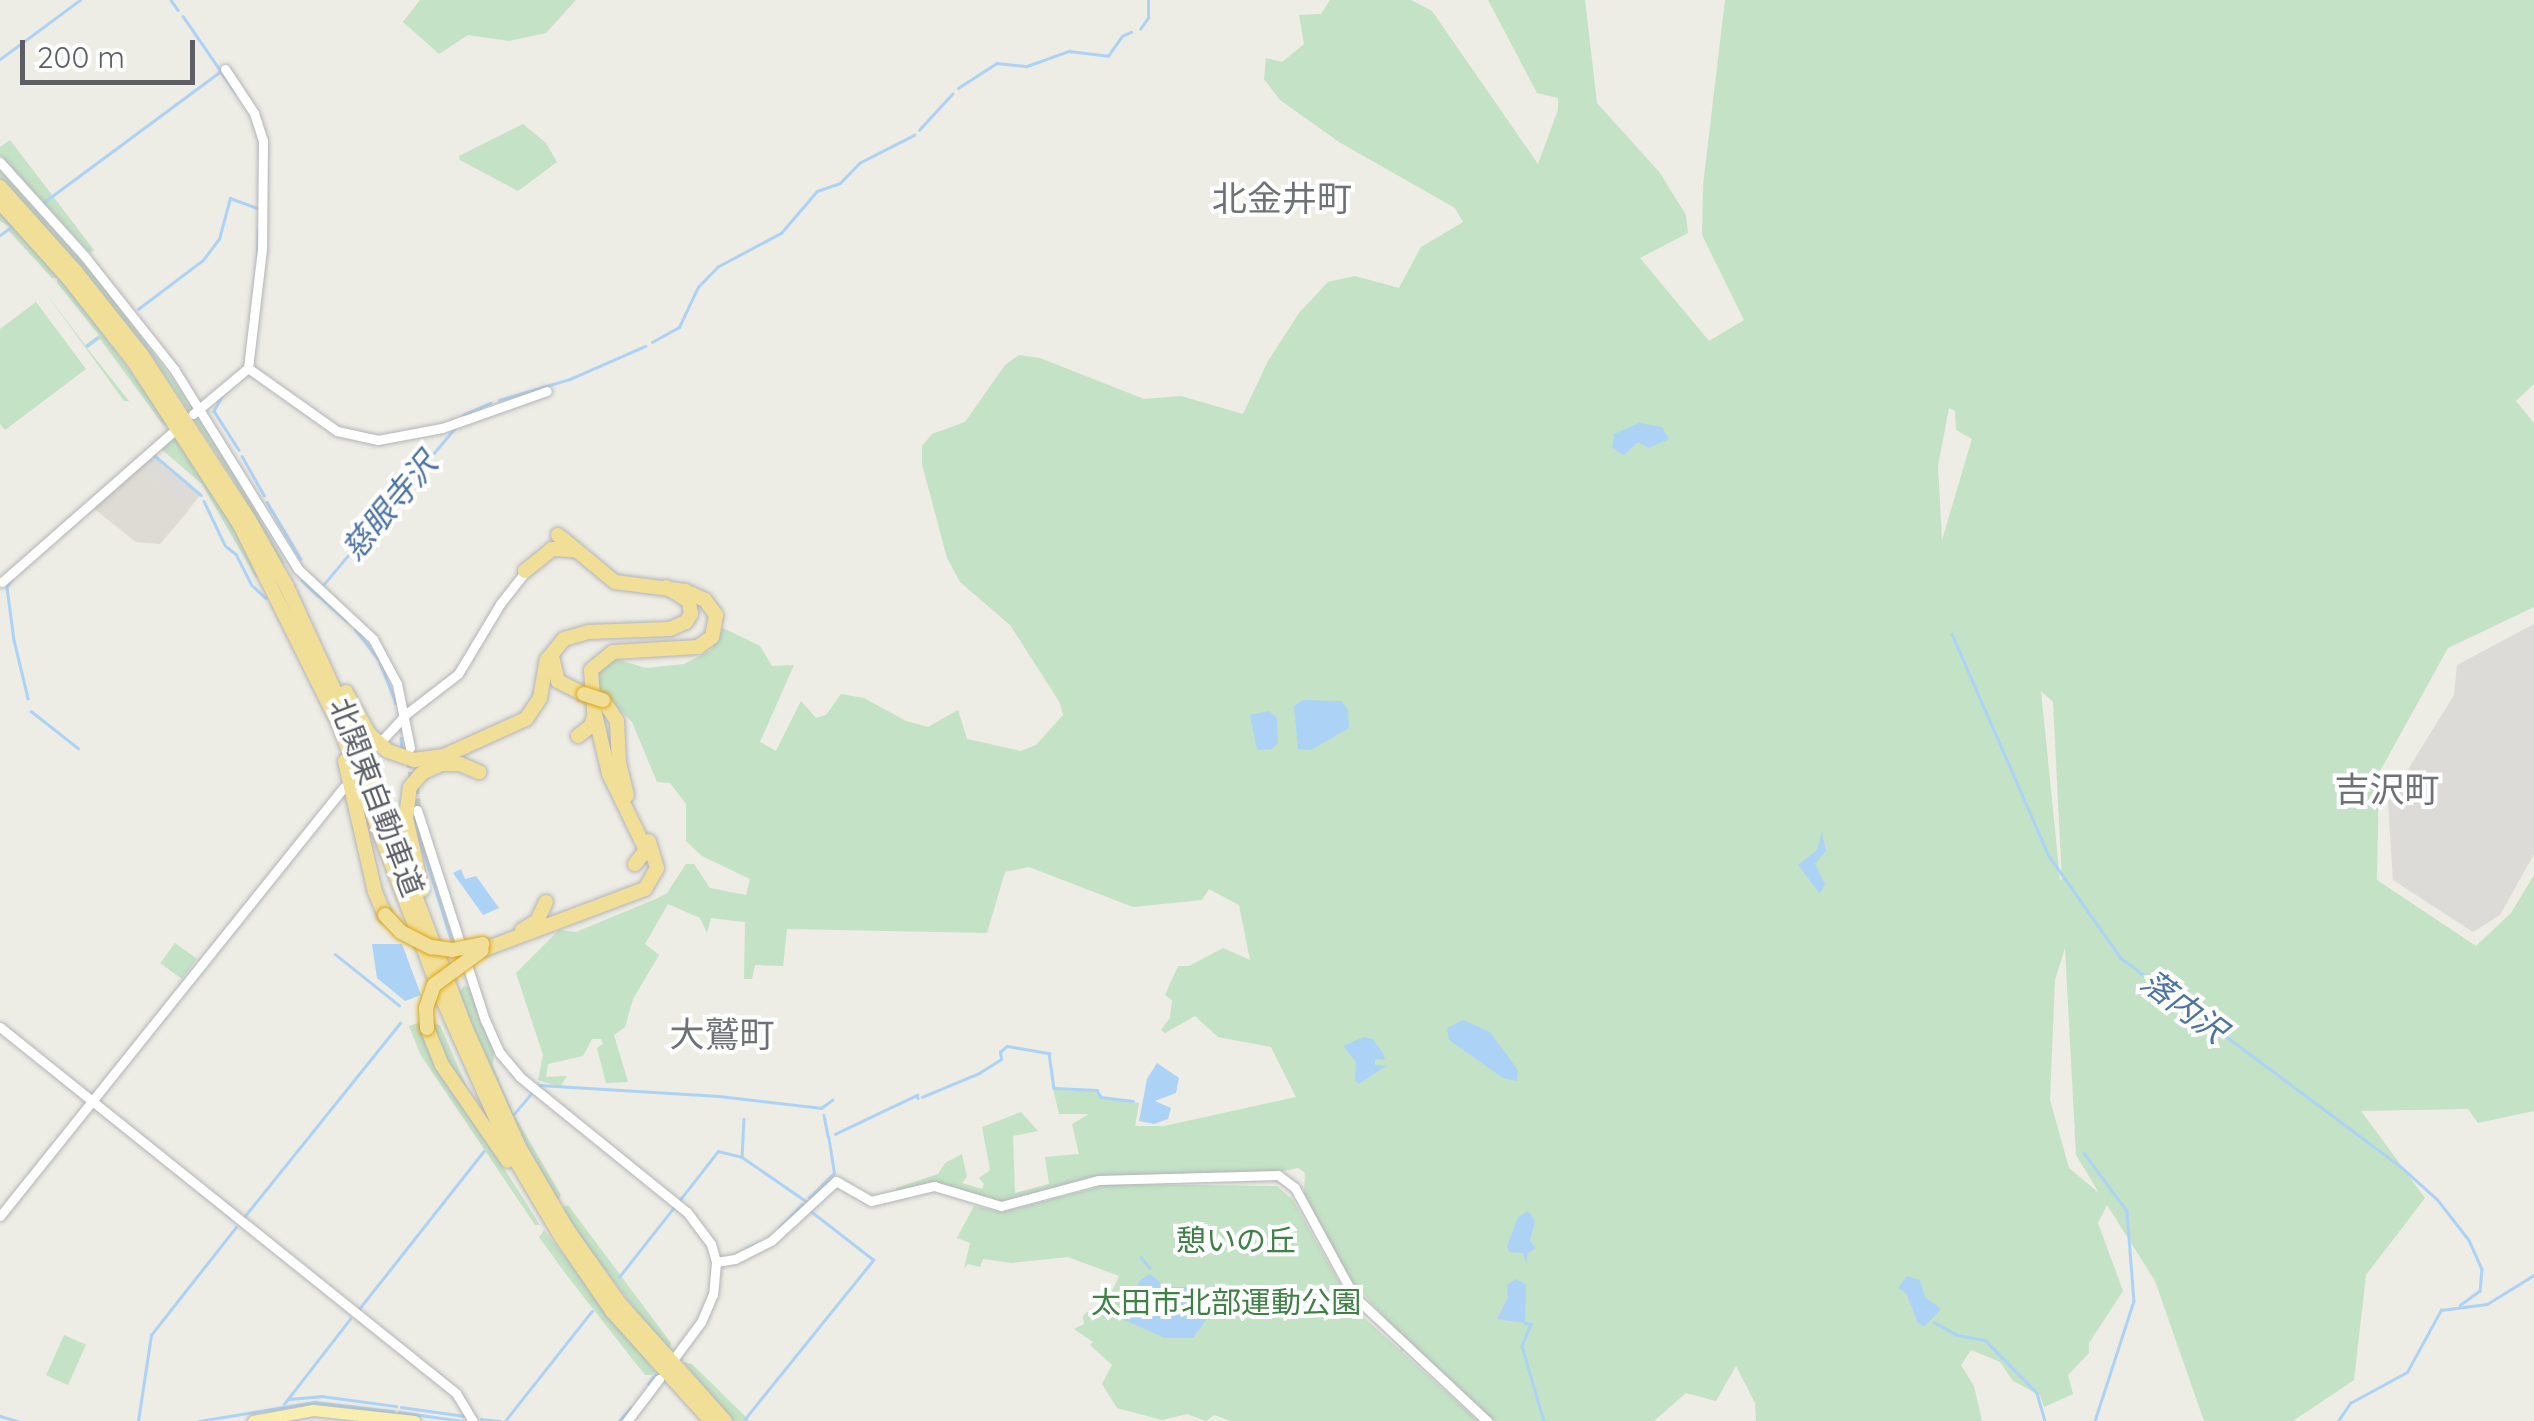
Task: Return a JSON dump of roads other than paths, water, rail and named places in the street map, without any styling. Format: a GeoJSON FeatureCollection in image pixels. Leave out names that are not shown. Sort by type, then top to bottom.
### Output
{"type":"FeatureCollection","features":[{"type":"Feature","properties":{"kind":"highway","name":"北関東自動車道"},"geometry":{"type":"LineString","coordinates":[[0,187],[76,272],[172,398],[224,476],[294,603],[360,749],[447,982],[505,1119],[568,1229],[642,1331],[725,1421]]}},
{"type":"Feature","properties":{"kind":"highway","name":"北関東自動車道"},"geometry":{"type":"LineString","coordinates":[[0,202],[101,318],[190,442],[274,584],[316,674],[476,1080],[516,1162],[560,1236],[635,1339],[711,1421]]}},
{"type":"Feature","properties":{"kind":"highway"},"geometry":{"type":"LineString","coordinates":[[560,533],[614,582],[693,594],[710,605],[716,621],[712,636],[691,648],[613,652],[601,658],[590,675],[599,705],[609,774],[646,850],[635,864]]}},
{"type":"Feature","properties":{"kind":"highway"},"geometry":{"type":"LineString","coordinates":[[525,572],[557,547],[578,553]]}},
{"type":"Feature","properties":{"kind":"highway"},"geometry":{"type":"LineString","coordinates":[[294,603],[369,734],[388,751],[414,760],[444,756],[521,724],[538,703],[547,660],[559,643],[588,632],[682,625],[689,618],[691,605],[683,594],[666,588]]}},
{"type":"Feature","properties":{"kind":"highway"},"geometry":{"type":"LineString","coordinates":[[316,674],[347,765],[375,892],[385,914],[401,932],[431,947],[484,947],[639,892],[654,880],[655,856],[623,784],[617,721],[554,676],[552,657],[559,643]]}},
{"type":"Feature","properties":{"kind":"highway"},"geometry":{"type":"LineString","coordinates":[[578,736],[591,726],[599,705]]}},
{"type":"Feature","properties":{"kind":"highway"},"geometry":{"type":"LineString","coordinates":[[447,982],[407,827],[406,798],[416,779],[436,765],[456,763],[480,772]]}},
{"type":"Feature","properties":{"kind":"highway"},"geometry":{"type":"LineString","coordinates":[[546,902],[533,925],[484,947],[434,985],[426,1008],[427,1028],[442,1065],[560,1236]]}},
{"type":"Feature","properties":{"kind":"main road"},"geometry":{"type":"LineString","coordinates":[[252,1421],[313,1410],[414,1421]]}},
{"type":"Feature","properties":{"kind":"main road"},"geometry":{"type":"LineString","coordinates":[[360,1414],[385,1421]]}},
{"type":"Feature","properties":{"kind":"street"},"geometry":{"type":"LineString","coordinates":[[197,410],[248,368],[262,249],[264,141],[254,113],[226,69]]}},
{"type":"Feature","properties":{"kind":"street"},"geometry":{"type":"LineString","coordinates":[[0,162],[86,258],[197,410],[293,562],[379,648],[397,684],[410,748]]}},
{"type":"Feature","properties":{"kind":"street"},"geometry":{"type":"LineString","coordinates":[[248,368],[336,431],[378,440],[442,428],[547,390]]}},
{"type":"Feature","properties":{"kind":"street"},"geometry":{"type":"LineString","coordinates":[[2,582],[174,431]]}},
{"type":"Feature","properties":{"kind":"street"},"geometry":{"type":"LineString","coordinates":[[383,739],[406,714],[458,674],[525,572],[560,533]]}},
{"type":"Feature","properties":{"kind":"street"},"geometry":{"type":"LineString","coordinates":[[0,1216],[344,787]]}},
{"type":"Feature","properties":{"kind":"street"},"geometry":{"type":"LineString","coordinates":[[417,810],[480,1007],[500,1053],[520,1077],[688,1212],[711,1244],[716,1262],[709,1308],[675,1357]]}},
{"type":"Feature","properties":{"kind":"street"},"geometry":{"type":"LineString","coordinates":[[0,1027],[456,1393],[474,1421]]}},
{"type":"Feature","properties":{"kind":"street"},"geometry":{"type":"LineString","coordinates":[[716,1262],[735,1259],[771,1242],[836,1181],[871,1201],[934,1186],[1000,1206],[1098,1180],[1278,1175],[1295,1188],[1354,1296],[1487,1421]]}},
{"type":"Feature","properties":{"kind":"street"},"geometry":{"type":"LineString","coordinates":[[626,1421],[659,1379]]}},
{"type":"Feature","properties":{"kind":"water"},"geometry":{"type":"Polygon","coordinates":[[[1639,423],[1662,427],[1669,439],[1649,448],[1638,442],[1624,455],[1612,448],[1614,434],[1639,423]]]}},
{"type":"Feature","properties":{"kind":"water"},"geometry":{"type":"Polygon","coordinates":[[[1303,700],[1342,701],[1348,710],[1349,728],[1311,750],[1298,749],[1294,706],[1303,700]]]}},
{"type":"Feature","properties":{"kind":"water"},"geometry":{"type":"Polygon","coordinates":[[[1269,711],[1277,718],[1278,743],[1272,749],[1257,750],[1250,715],[1269,711]]]}},
{"type":"Feature","properties":{"kind":"water"},"geometry":{"type":"Polygon","coordinates":[[[1822,832],[1826,851],[1815,864],[1825,884],[1820,894],[1798,865],[1817,850],[1822,832]]]}},
{"type":"Feature","properties":{"kind":"water"},"geometry":{"type":"Polygon","coordinates":[[[461,869],[465,879],[476,876],[499,908],[483,915],[453,873],[461,869]]]}},
{"type":"Feature","properties":{"kind":"water"},"geometry":{"type":"Polygon","coordinates":[[[372,944],[402,944],[421,995],[405,1001],[377,978],[372,944]]]}},
{"type":"Feature","properties":{"kind":"water"},"geometry":{"type":"Polygon","coordinates":[[[1463,1020],[1490,1032],[1518,1070],[1517,1081],[1503,1078],[1449,1040],[1447,1028],[1463,1020]]]}},
{"type":"Feature","properties":{"kind":"water"},"geometry":{"type":"Polygon","coordinates":[[[1364,1037],[1373,1039],[1383,1053],[1385,1060],[1375,1059],[1375,1065],[1386,1066],[1359,1084],[1355,1081],[1356,1062],[1343,1046],[1364,1037]]]}},
{"type":"Feature","properties":{"kind":"water"},"geometry":{"type":"Polygon","coordinates":[[[1157,1063],[1179,1078],[1176,1093],[1155,1101],[1171,1108],[1168,1119],[1154,1124],[1139,1121],[1147,1079],[1157,1063]]]}},
{"type":"Feature","properties":{"kind":"water"},"geometry":{"type":"Polygon","coordinates":[[[1528,1211],[1535,1221],[1530,1241],[1536,1248],[1528,1253],[1526,1264],[1523,1253],[1509,1252],[1507,1246],[1518,1217],[1528,1211]]]}},
{"type":"Feature","properties":{"kind":"water"},"geometry":{"type":"Polygon","coordinates":[[[1150,1274],[1166,1287],[1195,1287],[1204,1293],[1207,1319],[1193,1338],[1165,1338],[1124,1320],[1139,1281],[1150,1274]]]}},
{"type":"Feature","properties":{"kind":"water"},"geometry":{"type":"Polygon","coordinates":[[[1907,1276],[1920,1280],[1925,1297],[1941,1309],[1924,1327],[1918,1323],[1906,1293],[1898,1288],[1907,1276]]]}},
{"type":"Feature","properties":{"kind":"water"},"geometry":{"type":"Polygon","coordinates":[[[1516,1279],[1526,1285],[1525,1323],[1497,1319],[1508,1297],[1507,1285],[1516,1279]]]}},
{"type":"Feature","properties":{"kind":"waterway"},"geometry":{"type":"LineString","coordinates":[[0,59],[80,0]]}},
{"type":"Feature","properties":{"kind":"waterway"},"geometry":{"type":"LineString","coordinates":[[171,0],[178,10]]}},
{"type":"Feature","properties":{"kind":"waterway","name":"慈眼寺沢"},"geometry":{"type":"LineString","coordinates":[[1140,29],[1148,18],[1148,0]]}},
{"type":"Feature","properties":{"kind":"waterway"},"geometry":{"type":"LineString","coordinates":[[183,16],[236,93]]}},
{"type":"Feature","properties":{"kind":"waterway","name":"慈眼寺沢"},"geometry":{"type":"LineString","coordinates":[[958,88],[997,63],[1027,66],[1069,51],[1108,56],[1122,36],[1131,32]]}},
{"type":"Feature","properties":{"kind":"waterway"},"geometry":{"type":"LineString","coordinates":[[44,202],[221,71]]}},
{"type":"Feature","properties":{"kind":"waterway","name":"慈眼寺沢"},"geometry":{"type":"LineString","coordinates":[[919,130],[952,94]]}},
{"type":"Feature","properties":{"kind":"waterway","name":"慈眼寺沢"},"geometry":{"type":"LineString","coordinates":[[652,342],[679,327],[698,287],[717,267],[781,233],[817,191],[840,183],[859,163],[914,135]]}},
{"type":"Feature","properties":{"kind":"waterway"},"geometry":{"type":"LineString","coordinates":[[138,309],[203,260],[219,239],[230,198],[258,208]]}},
{"type":"Feature","properties":{"kind":"waterway"},"geometry":{"type":"LineString","coordinates":[[0,235],[11,227]]}},
{"type":"Feature","properties":{"kind":"waterway"},"geometry":{"type":"LineString","coordinates":[[257,257],[258,230]]}},
{"type":"Feature","properties":{"kind":"waterway"},"geometry":{"type":"LineString","coordinates":[[87,346],[97,338]]}},
{"type":"Feature","properties":{"kind":"waterway","name":"慈眼寺沢"},"geometry":{"type":"LineString","coordinates":[[499,400],[570,379],[645,346]]}},
{"type":"Feature","properties":{"kind":"waterway"},"geometry":{"type":"LineString","coordinates":[[224,393],[214,411],[239,450]]}},
{"type":"Feature","properties":{"kind":"waterway","name":"慈眼寺沢"},"geometry":{"type":"LineString","coordinates":[[463,415],[490,403]]}},
{"type":"Feature","properties":{"kind":"waterway","name":"慈眼寺沢"},"geometry":{"type":"LineString","coordinates":[[324,584],[455,428]]}},
{"type":"Feature","properties":{"kind":"waterway"},"geometry":{"type":"LineString","coordinates":[[153,454],[201,495]]}},
{"type":"Feature","properties":{"kind":"waterway"},"geometry":{"type":"LineString","coordinates":[[242,456],[264,495]]}},
{"type":"Feature","properties":{"kind":"waterway"},"geometry":{"type":"LineString","coordinates":[[204,501],[225,545]]}},
{"type":"Feature","properties":{"kind":"waterway"},"geometry":{"type":"LineString","coordinates":[[267,502],[301,559]]}},
{"type":"Feature","properties":{"kind":"waterway"},"geometry":{"type":"LineString","coordinates":[[227,547],[236,554],[252,585]]}},
{"type":"Feature","properties":{"kind":"waterway"},"geometry":{"type":"LineString","coordinates":[[12,579],[7,587],[14,640],[28,698]]}},
{"type":"Feature","properties":{"kind":"waterway"},"geometry":{"type":"LineString","coordinates":[[302,580],[318,596]]}},
{"type":"Feature","properties":{"kind":"waterway"},"geometry":{"type":"LineString","coordinates":[[254,587],[266,598]]}},
{"type":"Feature","properties":{"kind":"waterway","name":"慈眼寺沢"},"geometry":{"type":"LineString","coordinates":[[318,595],[347,621]]}},
{"type":"Feature","properties":{"kind":"waterway","name":"慈眼寺沢"},"geometry":{"type":"LineString","coordinates":[[355,629],[379,660],[396,703]]}},
{"type":"Feature","properties":{"kind":"waterway","name":"落内沢"},"geometry":{"type":"LineString","coordinates":[[1952,634],[2049,856],[2121,958],[2399,1165],[2437,1199],[2469,1240],[2482,1269],[2480,1291],[2461,1305]]}},
{"type":"Feature","properties":{"kind":"waterway"},"geometry":{"type":"LineString","coordinates":[[31,711],[78,748]]}},
{"type":"Feature","properties":{"kind":"waterway","name":"慈眼寺沢"},"geometry":{"type":"LineString","coordinates":[[401,738],[402,750]]}},
{"type":"Feature","properties":{"kind":"waterway","name":"慈眼寺沢"},"geometry":{"type":"LineString","coordinates":[[412,814],[453,945]]}},
{"type":"Feature","properties":{"kind":"waterway"},"geometry":{"type":"LineString","coordinates":[[335,954],[399,1005]]}},
{"type":"Feature","properties":{"kind":"waterway"},"geometry":{"type":"LineString","coordinates":[[244,1217],[400,1023]]}},
{"type":"Feature","properties":{"kind":"waterway"},"geometry":{"type":"LineString","coordinates":[[922,1097],[979,1073],[1001,1059],[1000,1052],[1007,1046],[1049,1053],[1054,1088],[1097,1090],[1101,1097],[1133,1101]]}},
{"type":"Feature","properties":{"kind":"waterway"},"geometry":{"type":"LineString","coordinates":[[539,1085],[719,1096],[821,1108],[832,1100]]}},
{"type":"Feature","properties":{"kind":"waterway"},"geometry":{"type":"LineString","coordinates":[[514,1114],[531,1094]]}},
{"type":"Feature","properties":{"kind":"waterway"},"geometry":{"type":"LineString","coordinates":[[835,1134],[917,1095],[918,1098]]}},
{"type":"Feature","properties":{"kind":"waterway"},"geometry":{"type":"LineString","coordinates":[[824,1115],[828,1136]]}},
{"type":"Feature","properties":{"kind":"waterway"},"geometry":{"type":"LineString","coordinates":[[744,1119],[742,1157],[806,1201]]}},
{"type":"Feature","properties":{"kind":"waterway"},"geometry":{"type":"LineString","coordinates":[[809,1198],[834,1173],[828,1137]]}},
{"type":"Feature","properties":{"kind":"waterway"},"geometry":{"type":"LineString","coordinates":[[359,1309],[484,1151]]}},
{"type":"Feature","properties":{"kind":"waterway"},"geometry":{"type":"LineString","coordinates":[[679,1201],[718,1151],[742,1157]]}},
{"type":"Feature","properties":{"kind":"waterway"},"geometry":{"type":"LineString","coordinates":[[2084,1153],[2127,1211],[2134,1301],[2095,1421]]}},
{"type":"Feature","properties":{"kind":"waterway"},"geometry":{"type":"LineString","coordinates":[[779,1228],[802,1204]]}},
{"type":"Feature","properties":{"kind":"waterway"},"geometry":{"type":"LineString","coordinates":[[619,1277],[674,1207]]}},
{"type":"Feature","properties":{"kind":"waterway"},"geometry":{"type":"LineString","coordinates":[[744,1420],[873,1260],[810,1211]]}},
{"type":"Feature","properties":{"kind":"waterway"},"geometry":{"type":"LineString","coordinates":[[138,1421],[151,1335],[236,1227]]}},
{"type":"Feature","properties":{"kind":"waterway"},"geometry":{"type":"LineString","coordinates":[[746,1248],[756,1244]]}},
{"type":"Feature","properties":{"kind":"waterway"},"geometry":{"type":"LineString","coordinates":[[1141,1257],[1150,1268]]}},
{"type":"Feature","properties":{"kind":"waterway"},"geometry":{"type":"LineString","coordinates":[[2338,1421],[2350,1403],[2407,1372],[2441,1310],[2487,1304],[2534,1275]]}},
{"type":"Feature","properties":{"kind":"waterway"},"geometry":{"type":"LineString","coordinates":[[505,1421],[592,1311]]}},
{"type":"Feature","properties":{"kind":"waterway"},"geometry":{"type":"LineString","coordinates":[[284,1404],[350,1319]]}},
{"type":"Feature","properties":{"kind":"waterway"},"geometry":{"type":"LineString","coordinates":[[1934,1322],[1957,1335],[1985,1340],[2037,1393],[2045,1421]]}},
{"type":"Feature","properties":{"kind":"waterway"},"geometry":{"type":"LineString","coordinates":[[1525,1323],[1531,1324],[1522,1346],[1544,1421]]}},
{"type":"Feature","properties":{"kind":"waterway"},"geometry":{"type":"LineString","coordinates":[[648,1384],[655,1375]]}},
{"type":"Feature","properties":{"kind":"waterway"},"geometry":{"type":"LineString","coordinates":[[289,1399],[321,1396],[396,1406]]}},
{"type":"Feature","properties":{"kind":"waterway"},"geometry":{"type":"LineString","coordinates":[[199,1421],[315,1402],[393,1411]]}},
{"type":"Feature","properties":{"kind":"waterway"},"geometry":{"type":"LineString","coordinates":[[401,1407],[464,1416]]}},
{"type":"Feature","properties":{"kind":"waterway"},"geometry":{"type":"LineString","coordinates":[[619,1421],[631,1407]]}},
{"type":"Feature","properties":{"kind":"waterway"},"geometry":{"type":"LineString","coordinates":[[399,1412],[462,1421]]}},
{"type":"Feature","properties":{"kind":"waterway"},"geometry":{"type":"LineString","coordinates":[[0,1416],[18,1421]]}},
{"type":"Feature","properties":{"kind":"waterway"},"geometry":{"type":"LineString","coordinates":[[481,1419],[500,1421]]}},
{"type":"Feature","properties":{"kind":"tunnel"},"geometry":{"type":"LineString","coordinates":[[411,758],[417,810]]}},
{"type":"Feature","properties":{"kind":"district","name":"北金井町"},"geometry":{"type":"Point","coordinates":[1282,198]}},
{"type":"Feature","properties":{"kind":"district","name":"吉沢町"},"geometry":{"type":"Point","coordinates":[2387,789]}},
{"type":"Feature","properties":{"kind":"district","name":"大鷲町"},"geometry":{"type":"Point","coordinates":[722,1034]}},
{"type":"Feature","properties":{"kind":"park label","name":"憩いの丘"},"geometry":{"type":"Point","coordinates":[1236,1240]}},
{"type":"Feature","properties":{"kind":"park label","name":"太田市北部運動公園"},"geometry":{"type":"Point","coordinates":[1226,1302]}}]}
